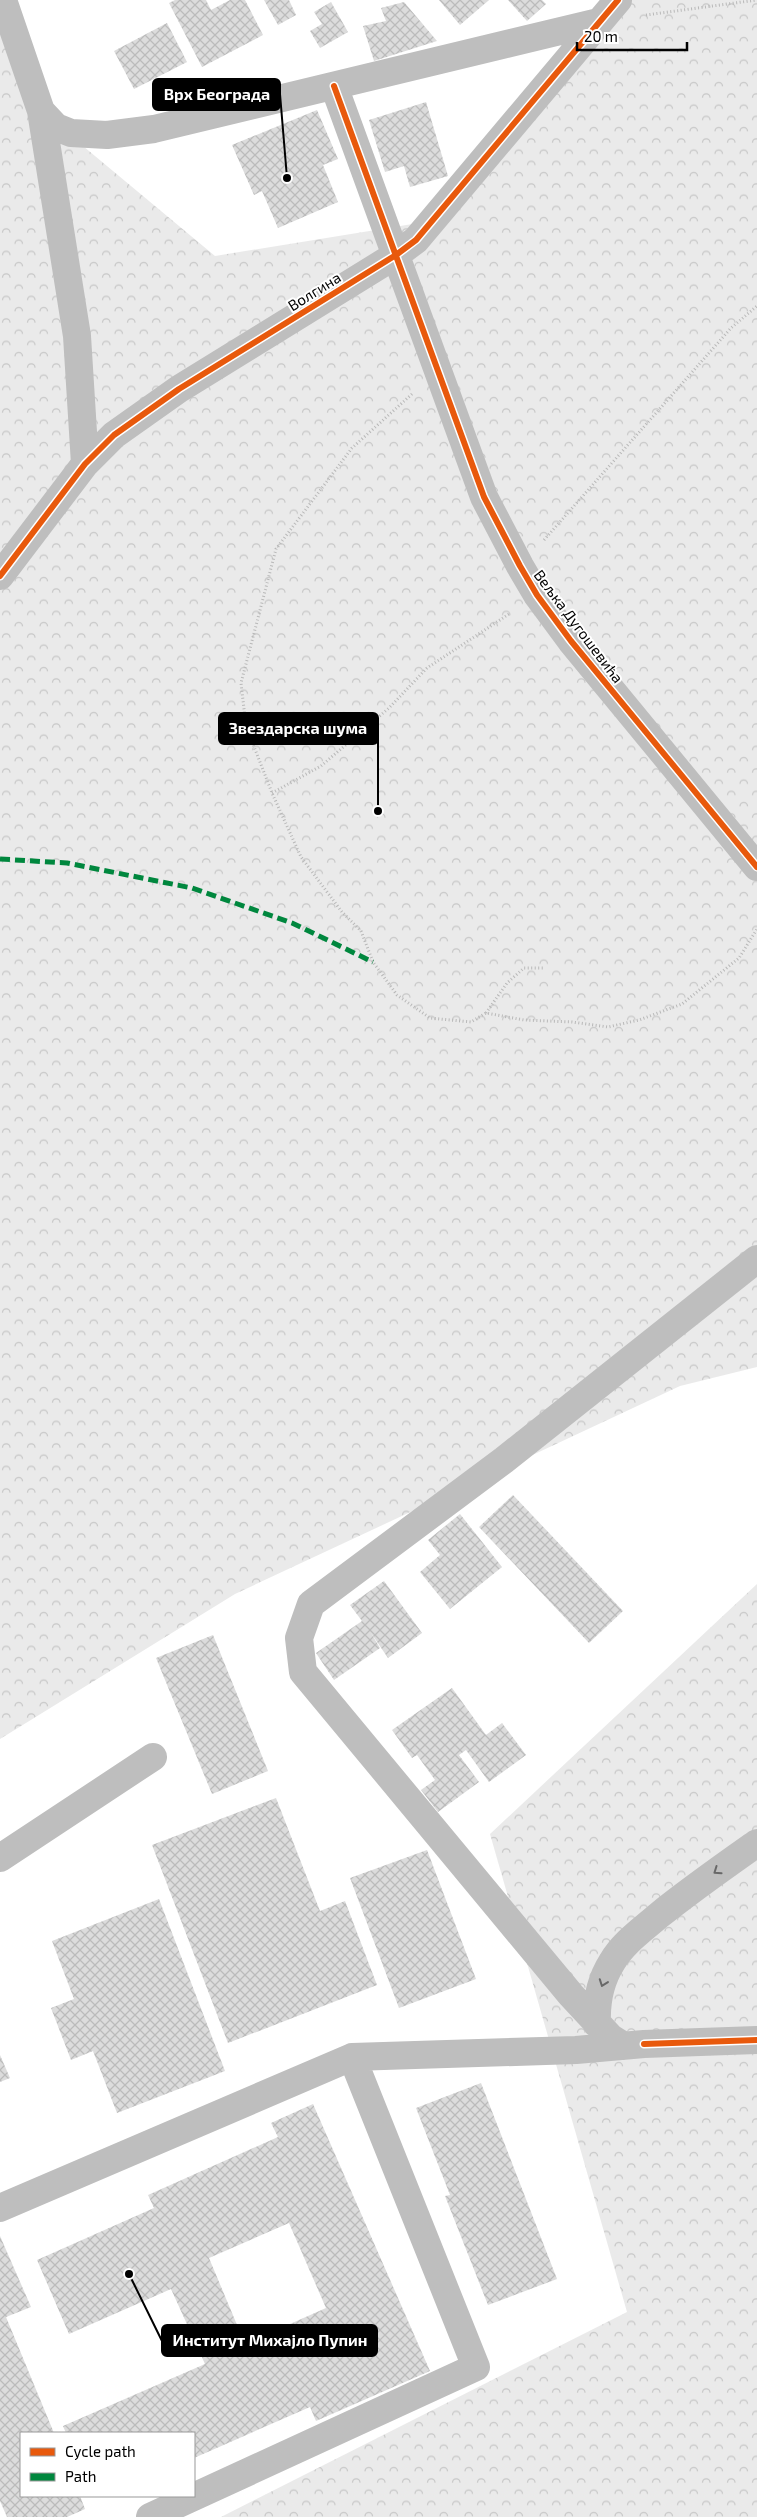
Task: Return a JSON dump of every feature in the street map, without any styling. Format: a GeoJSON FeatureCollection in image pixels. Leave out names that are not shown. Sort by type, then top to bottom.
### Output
{"type":"FeatureCollection","features":[{"type":"Feature","properties":{"kind":"street"},"geometry":{"type":"LineString","coordinates":[[3,0],[41,111],[77,336],[84,464]]}},
{"type":"Feature","properties":{"kind":"street","name":"Волгина"},"geometry":{"type":"LineString","coordinates":[[0,576],[84,464],[114,434],[150,408],[396,255],[416,240],[618,0]]}},
{"type":"Feature","properties":{"kind":"street"},"geometry":{"type":"LineString","coordinates":[[41,111],[56,126],[71,133],[107,135],[154,129],[598,22]]}},
{"type":"Feature","properties":{"kind":"street","name":"Вељка Дугошевића"},"geometry":{"type":"LineString","coordinates":[[334,86],[484,497],[520,566],[537,595],[571,641],[757,867]]}},
{"type":"Feature","properties":{"kind":"street"},"geometry":{"type":"LineString","coordinates":[[634,2045],[611,2038],[597,2024],[303,1672],[299,1638],[311,1604],[504,1460],[757,1259]]}},
{"type":"Feature","properties":{"kind":"street"},"geometry":{"type":"LineString","coordinates":[[0,1858],[153,1757]]}},
{"type":"Feature","properties":{"kind":"street"},"geometry":{"type":"LineString","coordinates":[[597,2024],[596,2002],[604,1980],[612,1962],[629,1940],[711,1875],[757,1843]]}},
{"type":"Feature","properties":{"kind":"street"},"geometry":{"type":"LineString","coordinates":[[0,2208],[352,2057],[757,2040]]}},
{"type":"Feature","properties":{"kind":"street"},"geometry":{"type":"LineString","coordinates":[[195,2496],[476,2367],[352,2057]]}},
{"type":"Feature","properties":{"kind":"street"},"geometry":{"type":"LineString","coordinates":[[150,2517],[193,2497]]}},
{"type":"Feature","properties":{"kind":"path"},"geometry":{"type":"LineString","coordinates":[[598,22],[757,0]]}},
{"type":"Feature","properties":{"kind":"path"},"geometry":{"type":"LineString","coordinates":[[520,566],[731,328],[757,306]]}},
{"type":"Feature","properties":{"kind":"path"},"geometry":{"type":"LineString","coordinates":[[438,370],[352,448],[276,549],[241,683],[246,726],[272,793],[301,857],[342,912],[361,931],[374,962],[397,995],[430,1018],[471,1022],[486,1014],[507,982],[524,968],[544,968]]}},
{"type":"Feature","properties":{"kind":"path"},"geometry":{"type":"LineString","coordinates":[[272,793],[321,766],[389,708],[427,668],[537,595]]}},
{"type":"Feature","properties":{"kind":"path"},"geometry":{"type":"LineString","coordinates":[[486,1014],[524,1020],[572,1022],[608,1027],[639,1020],[682,1004],[739,958],[757,929]]}},
{"type":"Feature","properties":{"kind":"green space"},"geometry":{"type":"Polygon","coordinates":[[[619,0],[757,0],[757,1367],[680,1386],[235,1594],[0,1739],[0,30],[41,111],[215,256],[431,221],[619,0]]]}},
{"type":"Feature","properties":{"kind":"green space"},"geometry":{"type":"Polygon","coordinates":[[[757,1584],[757,2517],[221,2517],[627,2312],[490,1834],[757,1584]]]}},
{"type":"Feature","properties":{"kind":"building"},"geometry":{"type":"Polygon","coordinates":[[[175,0],[206,0],[211,10],[230,0],[245,0],[263,35],[202,67],[169,3],[175,0]]]}},
{"type":"Feature","properties":{"kind":"building"},"geometry":{"type":"Polygon","coordinates":[[[264,0],[289,0],[296,15],[278,25],[264,0]]]}},
{"type":"Feature","properties":{"kind":"building"},"geometry":{"type":"Polygon","coordinates":[[[439,0],[489,0],[460,25],[439,0]]]}},
{"type":"Feature","properties":{"kind":"building"},"geometry":{"type":"Polygon","coordinates":[[[508,0],[542,0],[546,4],[527,21],[508,0]]]}},
{"type":"Feature","properties":{"kind":"building"},"geometry":{"type":"Polygon","coordinates":[[[331,2],[348,32],[320,48],[310,31],[322,24],[314,12],[331,2]]]}},
{"type":"Feature","properties":{"kind":"building"},"geometry":{"type":"Polygon","coordinates":[[[404,2],[437,41],[374,61],[363,26],[386,21],[381,8],[404,2]]]}},
{"type":"Feature","properties":{"kind":"building"},"geometry":{"type":"Polygon","coordinates":[[[167,23],[187,62],[134,89],[114,51],[167,23]]]}},
{"type":"Feature","properties":{"kind":"building"},"geometry":{"type":"Polygon","coordinates":[[[426,102],[448,176],[410,187],[404,166],[385,172],[369,120],[426,102]]]}},
{"type":"Feature","properties":{"kind":"building"},"geometry":{"type":"Polygon","coordinates":[[[317,110],[338,159],[323,165],[338,202],[278,228],[262,191],[254,195],[232,145],[317,110]]]}},
{"type":"Feature","properties":{"kind":"building"},"geometry":{"type":"Polygon","coordinates":[[[513,1495],[623,1611],[589,1643],[479,1527],[513,1495]]]}},
{"type":"Feature","properties":{"kind":"building"},"geometry":{"type":"Polygon","coordinates":[[[460,1514],[502,1567],[450,1609],[420,1572],[440,1555],[428,1540],[460,1514]]]}},
{"type":"Feature","properties":{"kind":"building"},"geometry":{"type":"Polygon","coordinates":[[[384,1581],[422,1633],[388,1658],[371,1633],[380,1648],[334,1680],[316,1653],[362,1621],[350,1605],[384,1581]]]}},
{"type":"Feature","properties":{"kind":"building"},"geometry":{"type":"Polygon","coordinates":[[[213,1635],[268,1771],[212,1794],[156,1658],[213,1635]]]}},
{"type":"Feature","properties":{"kind":"building"},"geometry":{"type":"Polygon","coordinates":[[[452,1688],[486,1735],[502,1723],[526,1755],[489,1782],[466,1750],[459,1755],[479,1782],[438,1812],[421,1790],[435,1780],[417,1755],[412,1758],[392,1730],[452,1688]]]}},
{"type":"Feature","properties":{"kind":"building"},"geometry":{"type":"Polygon","coordinates":[[[276,1798],[320,1911],[345,1901],[377,1985],[228,2043],[152,1845],[276,1798]]]}},
{"type":"Feature","properties":{"kind":"building"},"geometry":{"type":"Polygon","coordinates":[[[427,1850],[476,1979],[399,2008],[350,1878],[427,1850]]]}},
{"type":"Feature","properties":{"kind":"building"},"geometry":{"type":"Polygon","coordinates":[[[159,1899],[225,2071],[117,2113],[93,2051],[71,2060],[51,2008],[74,1999],[52,1941],[159,1899]]]}},
{"type":"Feature","properties":{"kind":"building"},"geometry":{"type":"Polygon","coordinates":[[[0,2055],[10,2078],[0,2082],[0,2055]]]}},
{"type":"Feature","properties":{"kind":"building"},"geometry":{"type":"Polygon","coordinates":[[[481,2083],[557,2279],[488,2305],[445,2196],[450,2195],[416,2108],[481,2083]]]}},
{"type":"Feature","properties":{"kind":"building"},"geometry":{"type":"Polygon","coordinates":[[[313,2104],[430,2371],[316,2421],[310,2407],[195,2458],[195,2432],[66,2432],[63,2426],[205,2364],[171,2289],[69,2334],[37,2260],[154,2208],[148,2195],[278,2137],[271,2123],[313,2104]],[[289,2223],[209,2258],[245,2344],[326,2308],[289,2223]]]}},
{"type":"Feature","properties":{"kind":"building"},"geometry":{"type":"Polygon","coordinates":[[[0,2236],[31,2307],[6,2317],[54,2432],[20,2432],[20,2497],[80,2497],[85,2509],[67,2517],[7,2517],[0,2501],[0,2236]]]}},
{"type":"Feature","properties":{"kind":"marked path"},"geometry":{"type":"LineString","coordinates":[[0,859],[67,863],[192,888],[292,923],[373,962]]}},
{"type":"Feature","properties":{"kind":"cycle path"},"geometry":{"type":"LineString","coordinates":[[0,576],[85,464],[114,435],[179,389],[396,255],[416,240],[618,0]]}},
{"type":"Feature","properties":{"kind":"cycle path"},"geometry":{"type":"LineString","coordinates":[[334,86],[484,497],[520,566],[537,595],[571,641],[757,867]]}},
{"type":"Feature","properties":{"kind":"cycle path"},"geometry":{"type":"LineString","coordinates":[[644,2044],[757,2040]]}},
{"type":"Feature","properties":{"kind":"place","name":"Врх Београда"},"geometry":{"type":"Point","coordinates":[287,178]}},
{"type":"Feature","properties":{"kind":"place","name":"Звездарска шума"},"geometry":{"type":"Point","coordinates":[378,811]}},
{"type":"Feature","properties":{"kind":"place","name":"Институт Михајло Пупин"},"geometry":{"type":"Point","coordinates":[129,2274]}}]}
